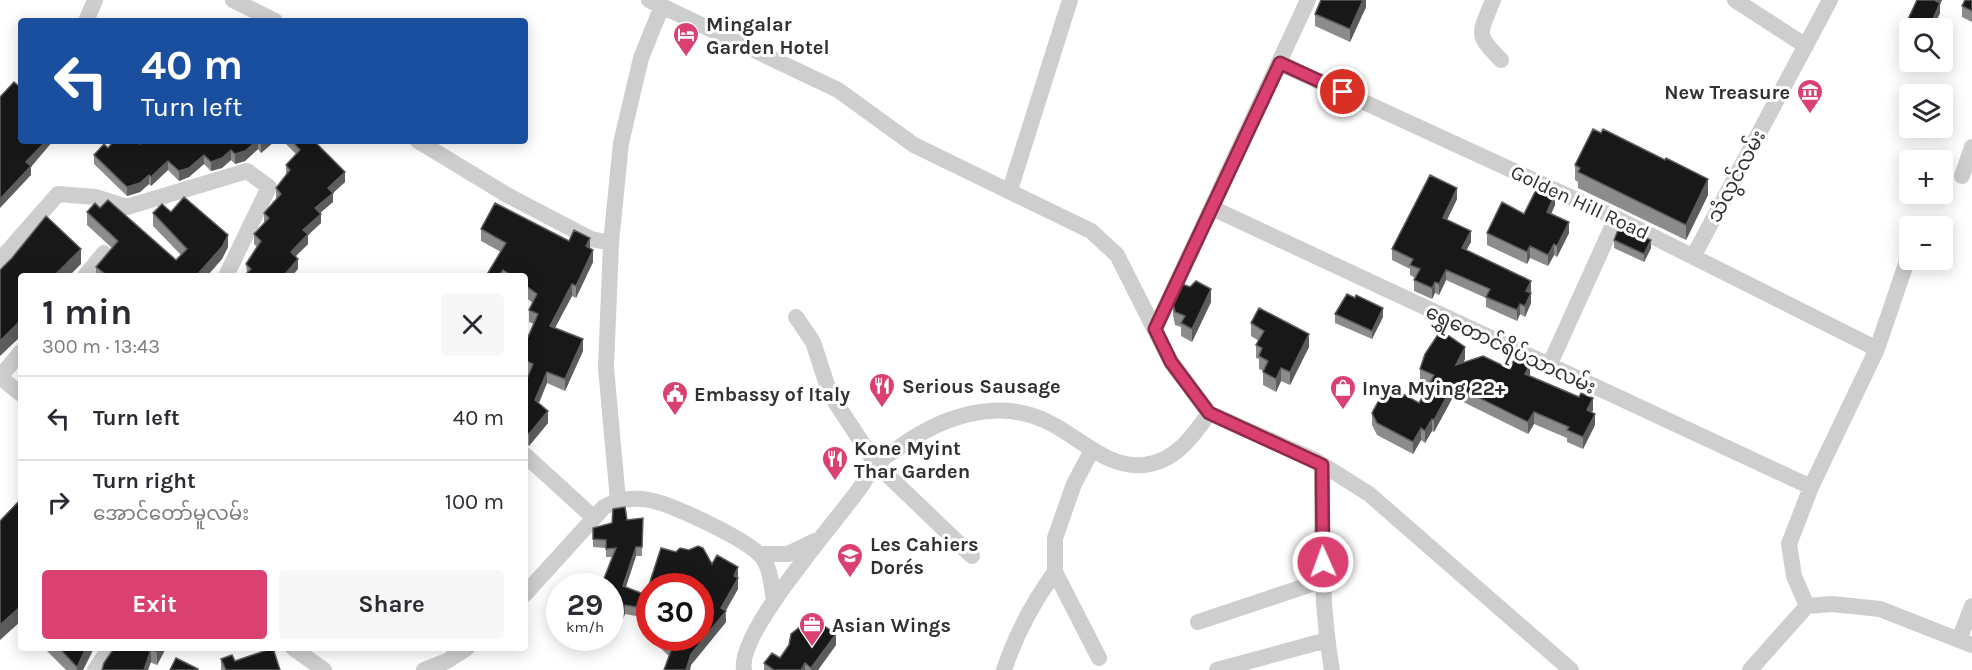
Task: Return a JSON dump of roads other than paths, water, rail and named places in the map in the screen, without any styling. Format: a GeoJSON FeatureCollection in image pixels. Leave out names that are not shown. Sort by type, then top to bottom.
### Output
{"type":"FeatureCollection","features":[{"type":"Feature","properties":{"kind":"street"},"geometry":{"type":"LineString","coordinates":[[87,18],[95,0]]}},
{"type":"Feature","properties":{"kind":"street"},"geometry":{"type":"LineString","coordinates":[[233,0],[269,18]]}},
{"type":"Feature","properties":{"kind":"street"},"geometry":{"type":"LineString","coordinates":[[1010,190],[1070,0]]}},
{"type":"Feature","properties":{"kind":"street"},"geometry":{"type":"LineString","coordinates":[[1155,329],[1308,0]]}},
{"type":"Feature","properties":{"kind":"street"},"geometry":{"type":"LineString","coordinates":[[1493,0],[1481,31],[1483,42],[1501,60]]}},
{"type":"Feature","properties":{"kind":"street"},"geometry":{"type":"LineString","coordinates":[[1736,0],[1806,46]]}},
{"type":"Feature","properties":{"kind":"street","name":"သံလွင်လမ်း"},"geometry":{"type":"LineString","coordinates":[[1693,257],[1830,0]]}},
{"type":"Feature","properties":{"kind":"street"},"geometry":{"type":"LineString","coordinates":[[605,508],[606,368],[611,243],[621,143],[656,3],[838,90],[914,145],[1091,231],[1106,242],[1117,255],[1171,362],[1209,413],[1322,465],[1384,505],[1475,588],[1571,670]]}},
{"type":"Feature","properties":{"kind":"street","name":"Golden Hill Road"},"geometry":{"type":"LineString","coordinates":[[1280,63],[1616,218],[1877,349]]}},
{"type":"Feature","properties":{"kind":"street"},"geometry":{"type":"LineString","coordinates":[[423,144],[517,200],[591,239],[611,243]]}},
{"type":"Feature","properties":{"kind":"street"},"geometry":{"type":"LineString","coordinates":[[1962,176],[1972,147]]}},
{"type":"Feature","properties":{"kind":"street"},"geometry":{"type":"LineString","coordinates":[[0,260],[58,194],[95,197],[127,207],[248,171],[268,187],[227,273]]}},
{"type":"Feature","properties":{"kind":"street","name":"ရွှေတောင်ရိပ်သာလမ်း"},"geometry":{"type":"LineString","coordinates":[[1212,208],[1811,488]]}},
{"type":"Feature","properties":{"kind":"street"},"geometry":{"type":"LineString","coordinates":[[1549,366],[1616,218]]}},
{"type":"Feature","properties":{"kind":"street"},"geometry":{"type":"LineString","coordinates":[[87,273],[104,253]]}},
{"type":"Feature","properties":{"kind":"street"},"geometry":{"type":"LineString","coordinates":[[1807,606],[1794,576],[1789,544],[1811,488],[1877,349],[1904,270]]}},
{"type":"Feature","properties":{"kind":"street"},"geometry":{"type":"LineString","coordinates":[[796,317],[813,342],[830,394],[876,464],[972,556]]}},
{"type":"Feature","properties":{"kind":"street"},"geometry":{"type":"LineString","coordinates":[[18,356],[0,377],[18,392]]}},
{"type":"Feature","properties":{"kind":"street"},"geometry":{"type":"LineString","coordinates":[[744,670],[744,656],[774,600],[876,464],[935,424],[969,413],[1008,411],[1049,422],[1092,450],[1128,464],[1143,465],[1163,461],[1187,441],[1209,413]]}},
{"type":"Feature","properties":{"kind":"street"},"geometry":{"type":"LineString","coordinates":[[1092,450],[1074,484],[1055,538],[1055,572],[1099,658]]}},
{"type":"Feature","properties":{"kind":"street"},"geometry":{"type":"LineString","coordinates":[[528,457],[605,508]]}},
{"type":"Feature","properties":{"kind":"street"},"geometry":{"type":"LineString","coordinates":[[1322,465],[1324,580],[1327,640],[1332,670]]}},
{"type":"Feature","properties":{"kind":"street"},"geometry":{"type":"LineString","coordinates":[[528,591],[605,508],[651,500],[683,512],[760,554],[788,554],[821,537]]}},
{"type":"Feature","properties":{"kind":"street"},"geometry":{"type":"LineString","coordinates":[[760,554],[768,567],[774,600]]}},
{"type":"Feature","properties":{"kind":"street"},"geometry":{"type":"LineString","coordinates":[[1004,670],[1013,643],[1035,599],[1055,572]]}},
{"type":"Feature","properties":{"kind":"street"},"geometry":{"type":"LineString","coordinates":[[1198,622],[1324,580]]}},
{"type":"Feature","properties":{"kind":"street"},"geometry":{"type":"LineString","coordinates":[[1750,670],[1807,606],[1832,604],[1880,609],[1966,643],[1972,606]]}},
{"type":"Feature","properties":{"kind":"street"},"geometry":{"type":"LineString","coordinates":[[1217,670],[1327,640]]}},
{"type":"Feature","properties":{"kind":"street"},"geometry":{"type":"LineString","coordinates":[[95,670],[108,651]]}},
{"type":"Feature","properties":{"kind":"street"},"geometry":{"type":"LineString","coordinates":[[297,651],[316,667]]}},
{"type":"Feature","properties":{"kind":"street"},"geometry":{"type":"LineString","coordinates":[[424,670],[447,662],[463,651]]}},
{"type":"Feature","properties":{"kind":"place","name":"Mingalar Garden Hotel"},"geometry":{"type":"Point","coordinates":[686,58]}},
{"type":"Feature","properties":{"kind":"place","name":"New Treasure"},"geometry":{"type":"Point","coordinates":[1810,115]}},
{"type":"Feature","properties":{"kind":"place","name":"Serious Sausage"},"geometry":{"type":"Point","coordinates":[882,409]}},
{"type":"Feature","properties":{"kind":"place","name":"Inya Mying 22+"},"geometry":{"type":"Point","coordinates":[1343,411]}},
{"type":"Feature","properties":{"kind":"place","name":"Embassy of Italy"},"geometry":{"type":"Point","coordinates":[675,417]}},
{"type":"Feature","properties":{"kind":"place","name":"Kone Myint Thar Garden"},"geometry":{"type":"Point","coordinates":[835,482]}},
{"type":"Feature","properties":{"kind":"place","name":"Les Cahiers Dorés"},"geometry":{"type":"Point","coordinates":[850,579]}},
{"type":"Feature","properties":{"kind":"place","name":"Asian Wings"},"geometry":{"type":"Point","coordinates":[812,648]}}]}
